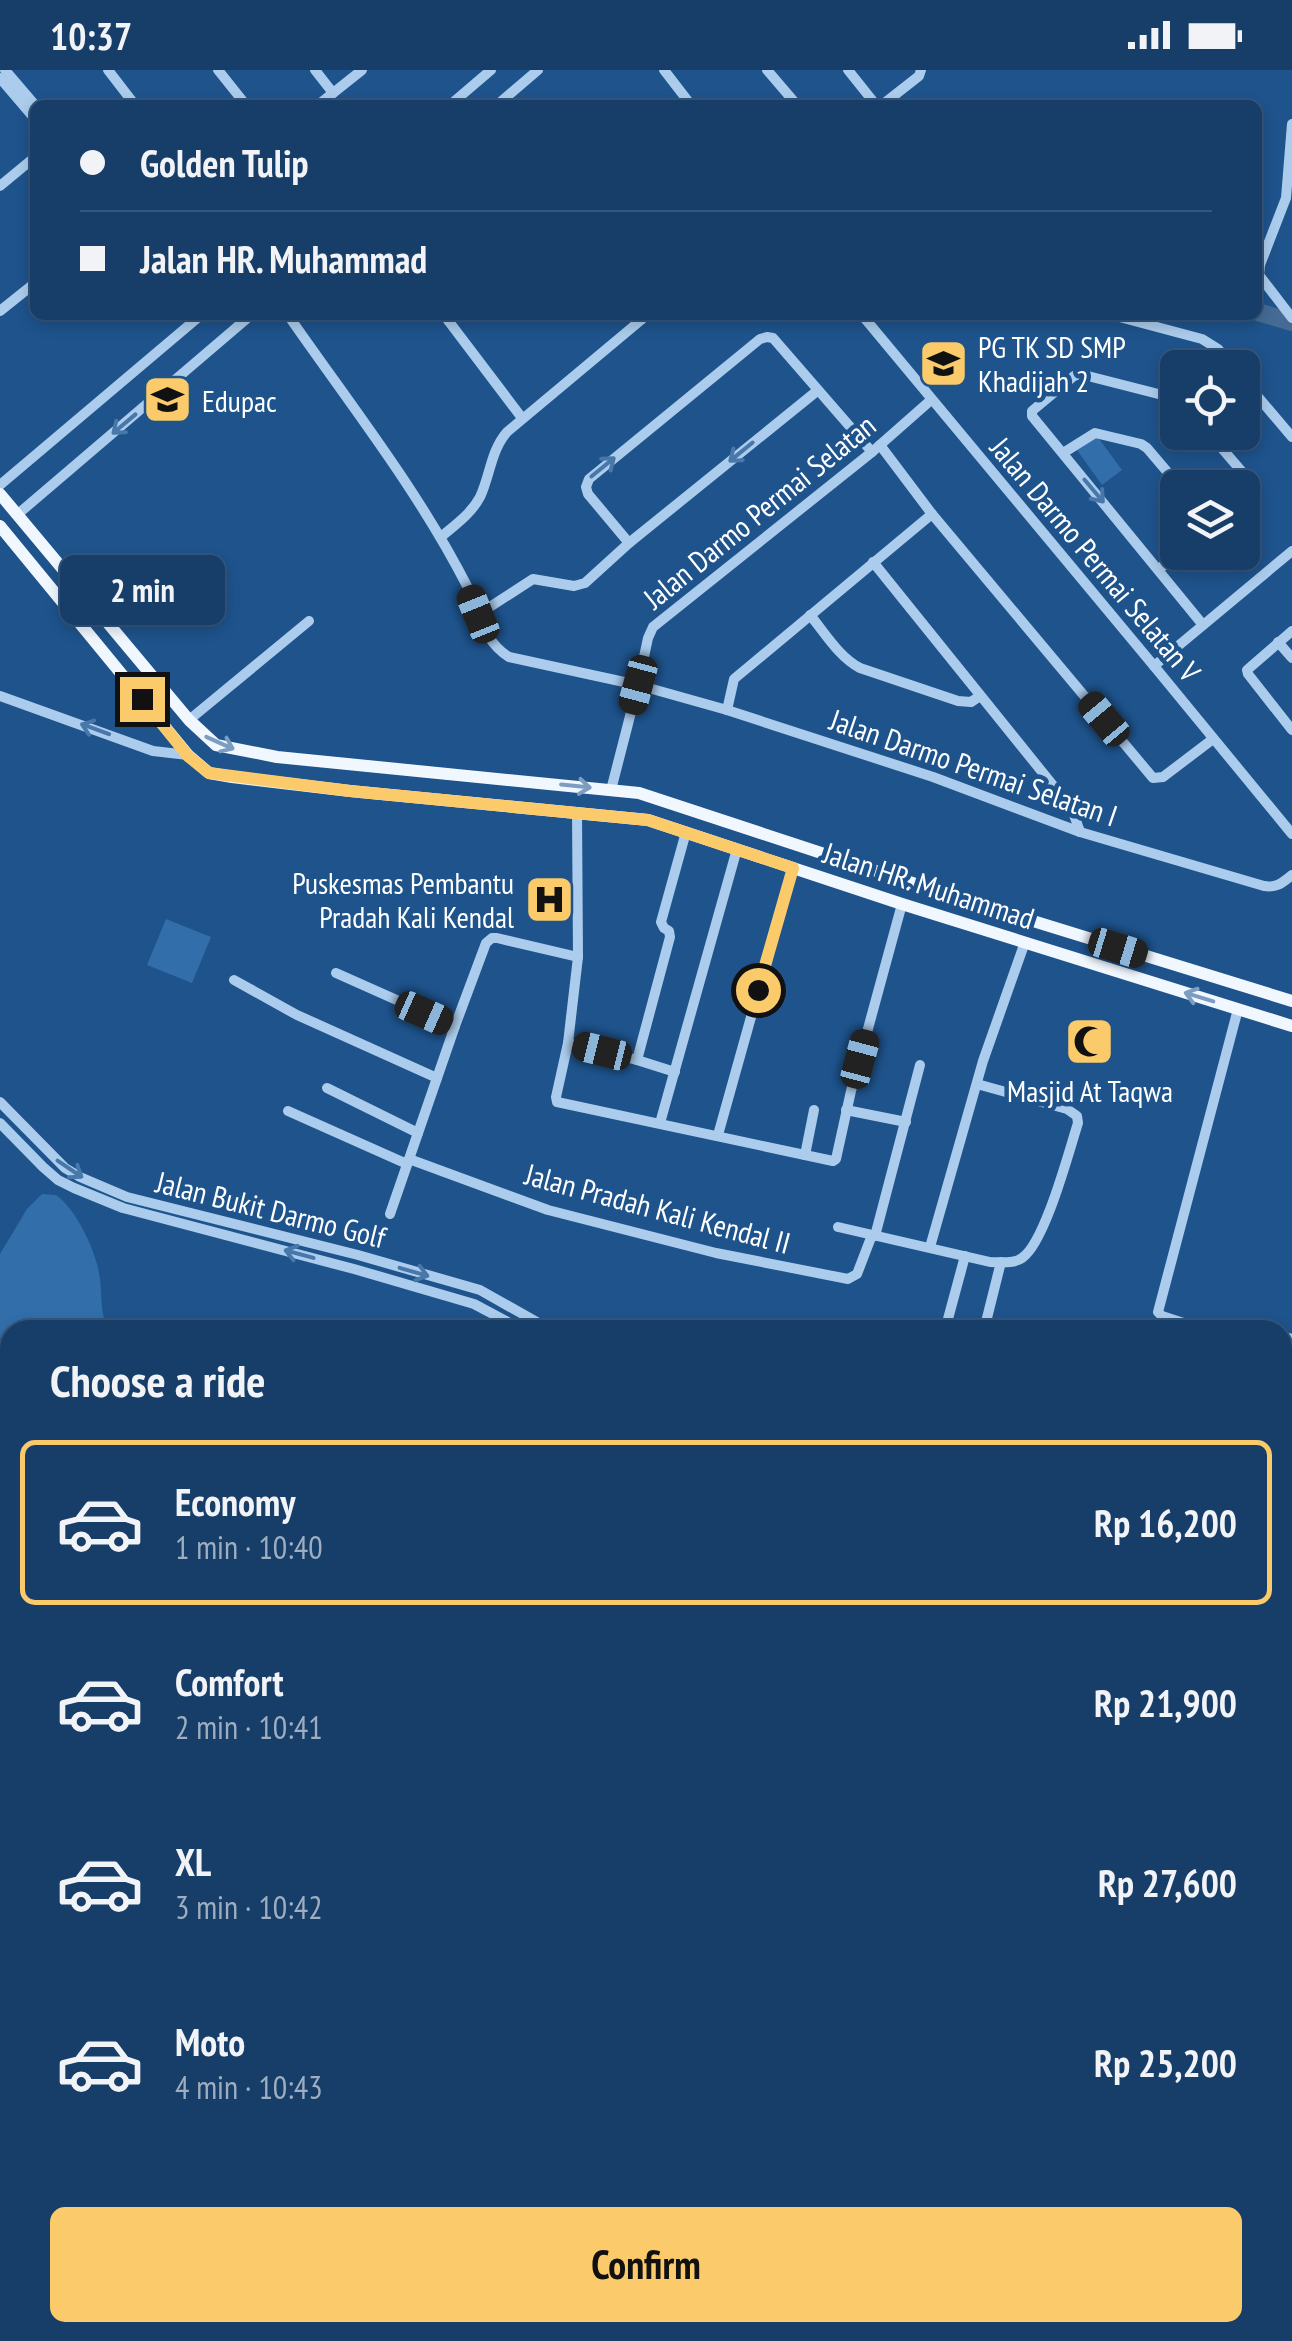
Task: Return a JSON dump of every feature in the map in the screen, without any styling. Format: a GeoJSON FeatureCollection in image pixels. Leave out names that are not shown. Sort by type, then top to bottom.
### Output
{"type":"FeatureCollection","features":[{"type":"Feature","properties":{"kind":"main road","name":"Jalan HR. Muhammad"},"geometry":{"type":"LineString","coordinates":[[0,494],[189,720],[216,745],[277,757],[638,793],[920,886],[1292,1001]]}},
{"type":"Feature","properties":{"kind":"main road"},"geometry":{"type":"LineString","coordinates":[[1,529],[18,514]]}},
{"type":"Feature","properties":{"kind":"main road","name":"Jalan HR. Muhammad"},"geometry":{"type":"LineString","coordinates":[[1,529],[188,756],[209,773],[648,820],[1292,1026]]}},
{"type":"Feature","properties":{"kind":"main road"},"geometry":{"type":"LineString","coordinates":[[528,808],[524,797],[531,782]]}},
{"type":"Feature","properties":{"kind":"main road"},"geometry":{"type":"LineString","coordinates":[[908,906],[920,900],[920,886]]}},
{"type":"Feature","properties":{"kind":"main road"},"geometry":{"type":"LineString","coordinates":[[947,917],[946,908],[952,896]]}},
{"type":"Feature","properties":{"kind":"main road"},"geometry":{"type":"LineString","coordinates":[[1145,980],[1152,959]]}},
{"type":"Feature","properties":{"kind":"street"},"geometry":{"type":"LineString","coordinates":[[5,70],[31,100]]}},
{"type":"Feature","properties":{"kind":"street"},"geometry":{"type":"LineString","coordinates":[[108,70],[131,100]]}},
{"type":"Feature","properties":{"kind":"street"},"geometry":{"type":"LineString","coordinates":[[218,70],[242,100]]}},
{"type":"Feature","properties":{"kind":"street"},"geometry":{"type":"LineString","coordinates":[[315,70],[334,93]]}},
{"type":"Feature","properties":{"kind":"street"},"geometry":{"type":"LineString","coordinates":[[325,100],[362,70]]}},
{"type":"Feature","properties":{"kind":"street"},"geometry":{"type":"LineString","coordinates":[[456,100],[492,70]]}},
{"type":"Feature","properties":{"kind":"street"},"geometry":{"type":"LineString","coordinates":[[503,100],[538,70]]}},
{"type":"Feature","properties":{"kind":"street"},"geometry":{"type":"LineString","coordinates":[[682,70],[668,74],[687,100]]}},
{"type":"Feature","properties":{"kind":"street"},"geometry":{"type":"LineString","coordinates":[[767,70],[793,100]]}},
{"type":"Feature","properties":{"kind":"street"},"geometry":{"type":"LineString","coordinates":[[848,70],[875,100]]}},
{"type":"Feature","properties":{"kind":"street"},"geometry":{"type":"LineString","coordinates":[[886,100],[920,76],[921,70]]}},
{"type":"Feature","properties":{"kind":"street"},"geometry":{"type":"LineString","coordinates":[[0,78],[30,113]]}},
{"type":"Feature","properties":{"kind":"street"},"geometry":{"type":"LineString","coordinates":[[1262,260],[1286,198],[1292,124]]}},
{"type":"Feature","properties":{"kind":"street"},"geometry":{"type":"LineString","coordinates":[[0,186],[30,161]]}},
{"type":"Feature","properties":{"kind":"street"},"geometry":{"type":"LineString","coordinates":[[1262,281],[1292,318]]}},
{"type":"Feature","properties":{"kind":"street"},"geometry":{"type":"LineString","coordinates":[[0,311],[30,287]]}},
{"type":"Feature","properties":{"kind":"street"},"geometry":{"type":"LineString","coordinates":[[0,484],[195,320]]}},
{"type":"Feature","properties":{"kind":"street"},"geometry":{"type":"LineString","coordinates":[[18,514],[245,320]]}},
{"type":"Feature","properties":{"kind":"street","name":"Jalan Darmo Permai Selatan I"},"geometry":{"type":"LineString","coordinates":[[291,320],[441,537],[493,647],[509,657],[638,685],[726,710],[933,777],[1080,832],[1264,886],[1281,884],[1292,875]]}},
{"type":"Feature","properties":{"kind":"street"},"geometry":{"type":"LineString","coordinates":[[451,320],[522,418]]}},
{"type":"Feature","properties":{"kind":"street"},"geometry":{"type":"LineString","coordinates":[[441,537],[479,499],[498,444],[508,432],[641,320]]}},
{"type":"Feature","properties":{"kind":"street","name":"Jalan Darmo Permai Selatan V"},"geometry":{"type":"LineString","coordinates":[[866,320],[1292,834]]}},
{"type":"Feature","properties":{"kind":"street"},"geometry":{"type":"LineString","coordinates":[[1131,320],[1202,339],[1219,350]]}},
{"type":"Feature","properties":{"kind":"street"},"geometry":{"type":"LineString","coordinates":[[629,542],[588,494],[588,480],[760,339],[773,338],[817,391],[876,448],[1153,778],[1163,777],[1213,740]]}},
{"type":"Feature","properties":{"kind":"street"},"geometry":{"type":"LineString","coordinates":[[1160,394],[1080,374],[1034,406],[1032,416],[1203,625]]}},
{"type":"Feature","properties":{"kind":"street"},"geometry":{"type":"LineString","coordinates":[[478,614],[526,581],[574,586],[586,583],[629,542],[817,391]]}},
{"type":"Feature","properties":{"kind":"street"},"geometry":{"type":"LineString","coordinates":[[1260,399],[1292,437]]}},
{"type":"Feature","properties":{"kind":"street","name":"Jalan Darmo Permai Selatan"},"geometry":{"type":"LineString","coordinates":[[610,790],[654,627],[930,400]]}},
{"type":"Feature","properties":{"kind":"street"},"geometry":{"type":"LineString","coordinates":[[1063,453],[1095,433],[1141,444],[1166,470]]}},
{"type":"Feature","properties":{"kind":"street"},"geometry":{"type":"LineString","coordinates":[[1223,450],[1240,470]]}},
{"type":"Feature","properties":{"kind":"street"},"geometry":{"type":"LineString","coordinates":[[726,710],[734,679],[932,514]]}},
{"type":"Feature","properties":{"kind":"street"},"geometry":{"type":"LineString","coordinates":[[1154,666],[1292,551]]}},
{"type":"Feature","properties":{"kind":"street"},"geometry":{"type":"LineString","coordinates":[[873,562],[1072,808],[1080,832]]}},
{"type":"Feature","properties":{"kind":"street"},"geometry":{"type":"LineString","coordinates":[[810,615],[853,665],[958,702],[971,702],[980,696]]}},
{"type":"Feature","properties":{"kind":"street"},"geometry":{"type":"LineString","coordinates":[[189,720],[309,621]]}},
{"type":"Feature","properties":{"kind":"street"},"geometry":{"type":"LineString","coordinates":[[1292,630],[1249,666],[1248,674],[1292,730]]}},
{"type":"Feature","properties":{"kind":"street"},"geometry":{"type":"LineString","coordinates":[[1278,642],[1292,658]]}},
{"type":"Feature","properties":{"kind":"street"},"geometry":{"type":"LineString","coordinates":[[0,696],[153,750],[188,756]]}},
{"type":"Feature","properties":{"kind":"street"},"geometry":{"type":"LineString","coordinates":[[577,812],[578,957],[558,1102],[830,1162],[836,1159],[846,1110],[908,906]]}},
{"type":"Feature","properties":{"kind":"street"},"geometry":{"type":"LineString","coordinates":[[636,1060],[670,937],[661,922],[686,832]]}},
{"type":"Feature","properties":{"kind":"street"},"geometry":{"type":"LineString","coordinates":[[660,1123],[736,849]]}},
{"type":"Feature","properties":{"kind":"street"},"geometry":{"type":"LineString","coordinates":[[718,1135],[793,868]]}},
{"type":"Feature","properties":{"kind":"street"},"geometry":{"type":"LineString","coordinates":[[390,1214],[486,943],[492,938],[578,957]]}},
{"type":"Feature","properties":{"kind":"street"},"geometry":{"type":"LineString","coordinates":[[930,1247],[977,1084],[1025,942]]}},
{"type":"Feature","properties":{"kind":"street"},"geometry":{"type":"LineString","coordinates":[[336,972],[455,1026]]}},
{"type":"Feature","properties":{"kind":"street"},"geometry":{"type":"LineString","coordinates":[[234,980],[297,1015],[437,1078]]}},
{"type":"Feature","properties":{"kind":"street"},"geometry":{"type":"LineString","coordinates":[[1174,1320],[1158,1312],[1238,1009]]}},
{"type":"Feature","properties":{"kind":"street"},"geometry":{"type":"LineString","coordinates":[[568,1043],[675,1072]]}},
{"type":"Feature","properties":{"kind":"street"},"geometry":{"type":"LineString","coordinates":[[873,1236],[920,1064]]}},
{"type":"Feature","properties":{"kind":"street"},"geometry":{"type":"LineString","coordinates":[[838,1227],[965,1256],[1001,1262],[1023,1258],[1036,1241],[1078,1123],[1067,1109],[977,1084]]}},
{"type":"Feature","properties":{"kind":"street"},"geometry":{"type":"LineString","coordinates":[[327,1088],[418,1133]]}},
{"type":"Feature","properties":{"kind":"street","name":"Jalan Bukit Darmo Golf"},"geometry":{"type":"LineString","coordinates":[[0,1102],[65,1168],[126,1198],[480,1290],[533,1320]]}},
{"type":"Feature","properties":{"kind":"street"},"geometry":{"type":"LineString","coordinates":[[804,1155],[814,1110]]}},
{"type":"Feature","properties":{"kind":"street"},"geometry":{"type":"LineString","coordinates":[[846,1110],[906,1122]]}},
{"type":"Feature","properties":{"kind":"street"},"geometry":{"type":"LineString","coordinates":[[288,1111],[408,1162]]}},
{"type":"Feature","properties":{"kind":"street","name":"Jalan Bukit Darmo Golf"},"geometry":{"type":"LineString","coordinates":[[0,1123],[58,1180],[123,1208],[354,1268],[474,1304],[504,1320]]}},
{"type":"Feature","properties":{"kind":"street","name":"Jalan Pradah Kali Kendal II"},"geometry":{"type":"LineString","coordinates":[[408,1162],[548,1210],[716,1253],[848,1280],[857,1274],[873,1236]]}},
{"type":"Feature","properties":{"kind":"street"},"geometry":{"type":"LineString","coordinates":[[947,1320],[965,1256]]}},
{"type":"Feature","properties":{"kind":"street"},"geometry":{"type":"LineString","coordinates":[[986,1320],[1001,1262]]}},
{"type":"Feature","properties":{"kind":"shaded area"},"geometry":{"type":"Polygon","coordinates":[[[1097,436],[1122,470],[1102,485],[1077,450],[1097,436]]]}},
{"type":"Feature","properties":{"kind":"shaded area"},"geometry":{"type":"Polygon","coordinates":[[[166,919],[211,937],[192,983],[147,965],[166,919]]]}},
{"type":"Feature","properties":{"kind":"shaded area"},"geometry":{"type":"Polygon","coordinates":[[[42,1194],[56,1195],[71,1210],[97,1263],[105,1320],[0,1320],[0,1254],[27,1209],[42,1194]]]}},
{"type":"Feature","properties":{"kind":"waterway"},"geometry":{"type":"LineString","coordinates":[[1262,313],[1292,322]]}},
{"type":"Feature","properties":{"kind":"place","name":"PG TK SD SMP Khadijah 2"},"geometry":{"type":"Point","coordinates":[943,363]}},
{"type":"Feature","properties":{"kind":"place","name":"Edupac"},"geometry":{"type":"Point","coordinates":[167,400]}},
{"type":"Feature","properties":{"kind":"place","name":"Puskesmas Pembantu Pradah Kali Kendal"},"geometry":{"type":"Point","coordinates":[549,899]}},
{"type":"Feature","properties":{"kind":"place","name":"Masjid At Taqwa"},"geometry":{"type":"Point","coordinates":[1090,1041]}},
{"type":"Feature","properties":{"kind":"route"},"geometry":{"type":"LineString","coordinates":[[142,699],[188,756],[209,773],[648,820],[793,868],[758,990]]}}]}
